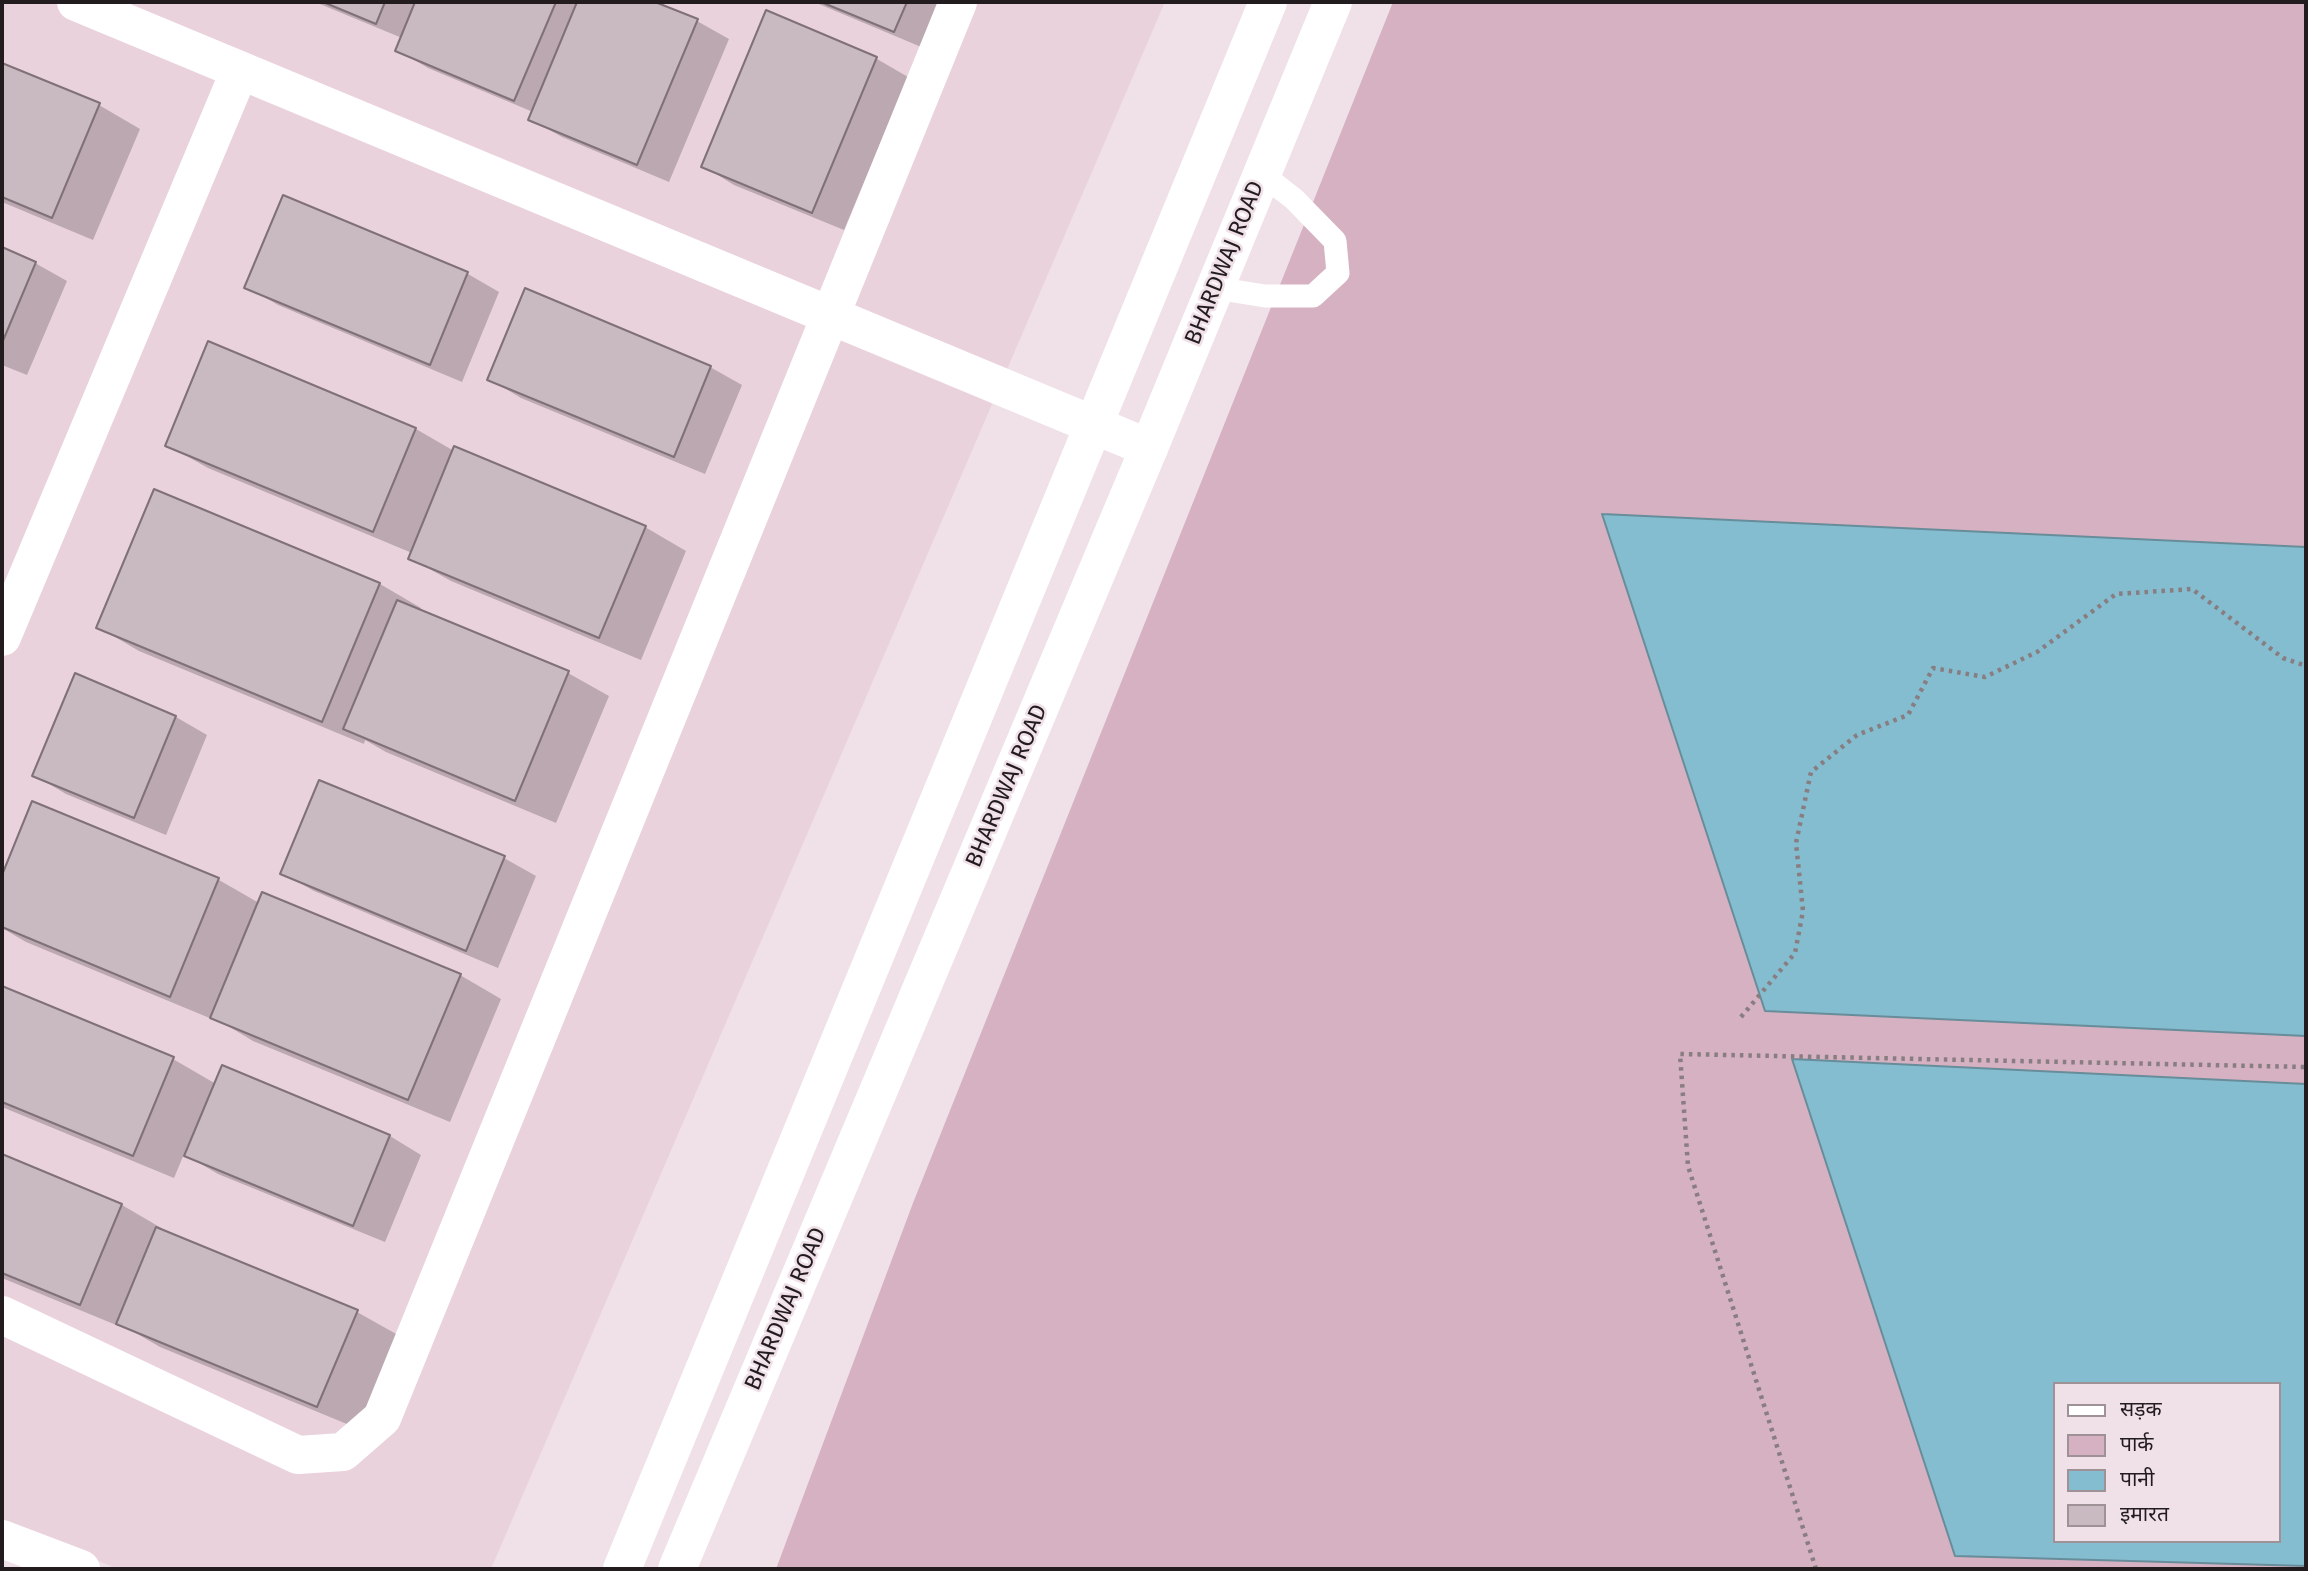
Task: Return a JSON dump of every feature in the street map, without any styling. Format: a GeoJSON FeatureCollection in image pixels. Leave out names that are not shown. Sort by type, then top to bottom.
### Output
{"type":"FeatureCollection","features":[{"type":"Feature","properties":{"kind":"street"},"geometry":{"type":"LineString","coordinates":[[76,2],[1149,448]]}},
{"type":"Feature","properties":{"kind":"street"},"geometry":{"type":"LineString","coordinates":[[2,1315],[298,1455],[343,1452],[382,1418],[958,2]]}},
{"type":"Feature","properties":{"kind":"street"},"geometry":{"type":"LineString","coordinates":[[621,1565],[1268,2]]}},
{"type":"Feature","properties":{"kind":"street","name":"BHARDWAJ ROAD"},"geometry":{"type":"LineString","coordinates":[[677,1569],[1149,448],[1333,2]]}},
{"type":"Feature","properties":{"kind":"street"},"geometry":{"type":"LineString","coordinates":[[2,637],[240,69]]}},
{"type":"Feature","properties":{"kind":"street"},"geometry":{"type":"LineString","coordinates":[[2,1539],[80,1569]]}},
{"type":"Feature","properties":{"kind":"lane"},"geometry":{"type":"LineString","coordinates":[[1215,288],[1265,296],[1313,296],[1338,273],[1335,241],[1294,199],[1262,174]]}},
{"type":"Feature","properties":{"kind":"path"},"geometry":{"type":"LineString","coordinates":[[1741,1017],[1796,953],[1803,911],[1796,843],[1811,772],[1857,735],[1908,715],[1933,668],[1986,677],[2037,652],[2116,594],[2192,589],[2283,658],[2306,666]]}},
{"type":"Feature","properties":{"kind":"path"},"geometry":{"type":"LineString","coordinates":[[1816,1569],[1688,1166],[1680,1054],[2306,1067]]}},
{"type":"Feature","properties":{"kind":"shaded area"},"geometry":{"type":"Polygon","coordinates":[[[2,2],[1165,2],[491,1569],[118,1569],[2,1522],[2,2]]]}},
{"type":"Feature","properties":{"kind":"green space"},"geometry":{"type":"Polygon","coordinates":[[[1393,2],[2306,2],[2306,1569],[776,1569],[913,1203],[1393,2]]]}},
{"type":"Feature","properties":{"kind":"water"},"geometry":{"type":"Polygon","coordinates":[[[1602,514],[2306,547],[2306,1036],[1765,1011],[1602,514]]]}},
{"type":"Feature","properties":{"kind":"water"},"geometry":{"type":"Polygon","coordinates":[[[1792,1059],[2306,1084],[2306,1566],[1955,1556],[1792,1059]]]}},
{"type":"Feature","properties":{"kind":"building"},"geometry":{"type":"Polygon","coordinates":[[[323,2],[385,2],[376,24],[323,2]]]}},
{"type":"Feature","properties":{"kind":"building"},"geometry":{"type":"Polygon","coordinates":[[[415,2],[556,2],[514,101],[395,51],[415,2]]]}},
{"type":"Feature","properties":{"kind":"building"},"geometry":{"type":"Polygon","coordinates":[[[577,2],[655,2],[698,19],[637,165],[528,120],[577,2]]]}},
{"type":"Feature","properties":{"kind":"building"},"geometry":{"type":"Polygon","coordinates":[[[821,2],[907,2],[894,32],[821,2]]]}},
{"type":"Feature","properties":{"kind":"building"},"geometry":{"type":"Polygon","coordinates":[[[766,10],[877,57],[812,213],[701,167],[766,10]]]}},
{"type":"Feature","properties":{"kind":"building"},"geometry":{"type":"Polygon","coordinates":[[[2,63],[100,103],[52,218],[2,197],[2,63]]]}},
{"type":"Feature","properties":{"kind":"building"},"geometry":{"type":"Polygon","coordinates":[[[283,195],[468,272],[430,365],[244,288],[283,195]]]}},
{"type":"Feature","properties":{"kind":"building"},"geometry":{"type":"Polygon","coordinates":[[[2,247],[36,262],[2,343],[2,247]]]}},
{"type":"Feature","properties":{"kind":"building"},"geometry":{"type":"Polygon","coordinates":[[[525,288],[711,366],[674,457],[487,380],[525,288]]]}},
{"type":"Feature","properties":{"kind":"building"},"geometry":{"type":"Polygon","coordinates":[[[208,341],[416,428],[373,532],[165,446],[208,341]]]}},
{"type":"Feature","properties":{"kind":"building"},"geometry":{"type":"Polygon","coordinates":[[[454,446],[646,526],[599,638],[408,559],[454,446]]]}},
{"type":"Feature","properties":{"kind":"building"},"geometry":{"type":"Polygon","coordinates":[[[154,489],[380,583],[322,722],[96,628],[154,489]]]}},
{"type":"Feature","properties":{"kind":"building"},"geometry":{"type":"Polygon","coordinates":[[[397,600],[569,671],[515,801],[343,729],[397,600]]]}},
{"type":"Feature","properties":{"kind":"building"},"geometry":{"type":"Polygon","coordinates":[[[75,673],[176,716],[134,818],[32,776],[75,673]]]}},
{"type":"Feature","properties":{"kind":"building"},"geometry":{"type":"Polygon","coordinates":[[[319,780],[505,856],[466,951],[280,874],[319,780]]]}},
{"type":"Feature","properties":{"kind":"building"},"geometry":{"type":"Polygon","coordinates":[[[32,801],[219,878],[170,997],[2,927],[2,875],[32,801]]]}},
{"type":"Feature","properties":{"kind":"building"},"geometry":{"type":"Polygon","coordinates":[[[262,892],[461,974],[408,1100],[210,1018],[262,892]]]}},
{"type":"Feature","properties":{"kind":"building"},"geometry":{"type":"Polygon","coordinates":[[[2,986],[174,1057],[133,1156],[2,1102],[2,986]]]}},
{"type":"Feature","properties":{"kind":"building"},"geometry":{"type":"Polygon","coordinates":[[[222,1065],[390,1135],[353,1226],[184,1156],[222,1065]]]}},
{"type":"Feature","properties":{"kind":"building"},"geometry":{"type":"Polygon","coordinates":[[[2,1154],[122,1204],[80,1305],[2,1273],[2,1154]]]}},
{"type":"Feature","properties":{"kind":"building"},"geometry":{"type":"Polygon","coordinates":[[[156,1227],[358,1310],[317,1407],[116,1324],[156,1227]]]}}]}
